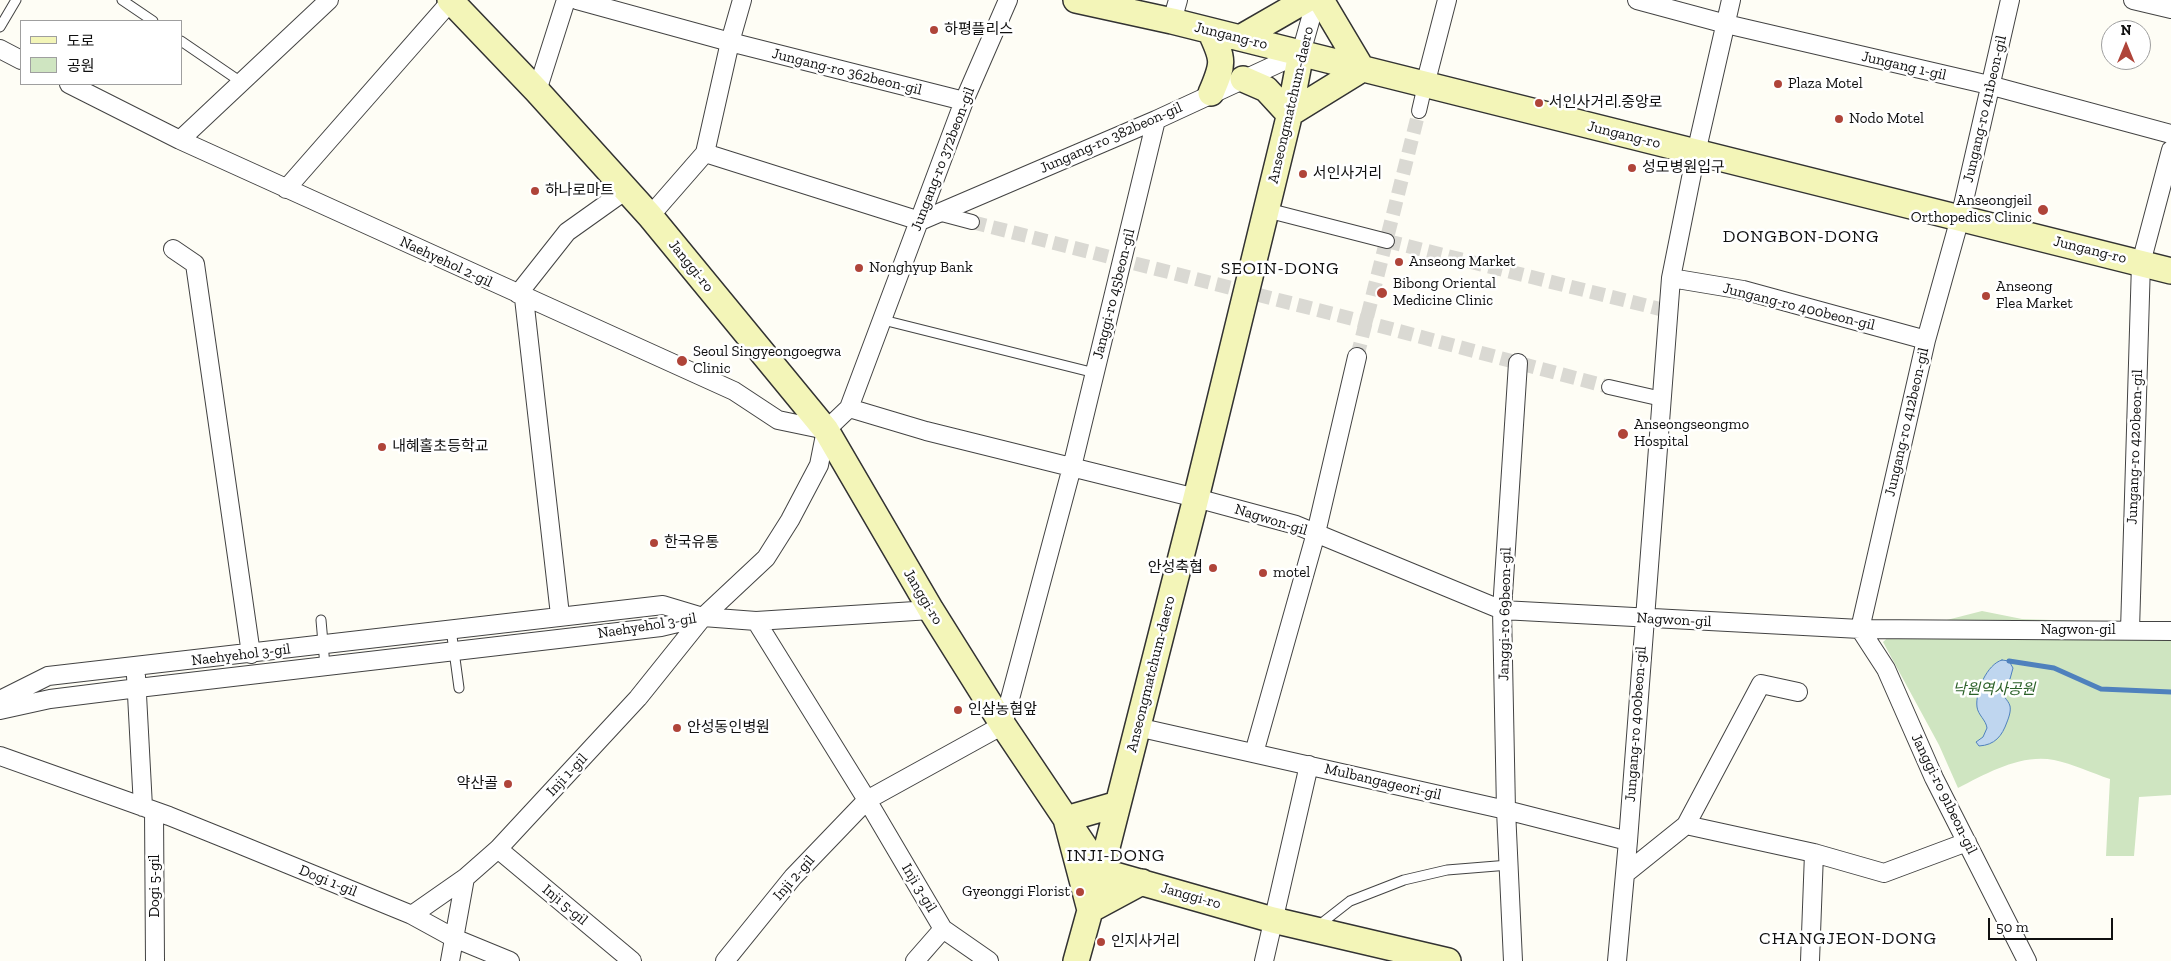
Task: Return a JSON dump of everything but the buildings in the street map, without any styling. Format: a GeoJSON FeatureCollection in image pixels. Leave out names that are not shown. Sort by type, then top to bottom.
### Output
{"type":"FeatureCollection","features":[{"type":"Feature","properties":{"kind":"main road","name":"Janggi-ro"},"geometry":{"type":"LineString","coordinates":[[451,0],[537,91],[650,216],[826,430],[930,610],[1003,725],[1101,871],[1273,920],[1448,961]]}},
{"type":"Feature","properties":{"kind":"main road","name":"Jungang-ro"},"geometry":{"type":"LineString","coordinates":[[1076,0],[1175,11],[1210,31],[2171,271]]}},
{"type":"Feature","properties":{"kind":"main road"},"geometry":{"type":"LineString","coordinates":[[1240,38],[1306,0]]}},
{"type":"Feature","properties":{"kind":"main road"},"geometry":{"type":"LineString","coordinates":[[1243,79],[1266,89],[1289,114],[1362,69],[1321,0]]}},
{"type":"Feature","properties":{"kind":"main road"},"geometry":{"type":"LineString","coordinates":[[1210,31],[1220,52],[1222,66],[1211,94]]}},
{"type":"Feature","properties":{"kind":"main road","name":"Anseongmatchum-daero"},"geometry":{"type":"LineString","coordinates":[[1076,961],[1101,871],[1196,498],[1289,114],[1301,53]]}},
{"type":"Feature","properties":{"kind":"main road"},"geometry":{"type":"LineString","coordinates":[[1118,804],[1066,819],[1090,910],[1142,882]]}},
{"type":"Feature","properties":{"kind":"street"},"geometry":{"type":"LineString","coordinates":[[180,140],[327,0]]}},
{"type":"Feature","properties":{"kind":"street"},"geometry":{"type":"LineString","coordinates":[[286,189],[451,0]]}},
{"type":"Feature","properties":{"kind":"street"},"geometry":{"type":"LineString","coordinates":[[537,91],[566,0]]}},
{"type":"Feature","properties":{"kind":"street","name":"Jungang-ro 362beon-gil"},"geometry":{"type":"LineString","coordinates":[[577,0],[730,42],[964,101]]}},
{"type":"Feature","properties":{"kind":"street"},"geometry":{"type":"LineString","coordinates":[[650,216],[705,153],[730,42],[742,0]]}},
{"type":"Feature","properties":{"kind":"street","name":"Jungang-ro 372beon-gil"},"geometry":{"type":"LineString","coordinates":[[826,430],[849,408],[964,101],[1008,0]]}},
{"type":"Feature","properties":{"kind":"street","name":"Anseongmatchum-daero"},"geometry":{"type":"LineString","coordinates":[[1301,53],[1316,0]]}},
{"type":"Feature","properties":{"kind":"street"},"geometry":{"type":"LineString","coordinates":[[1419,111],[1447,0]]}},
{"type":"Feature","properties":{"kind":"street","name":"Jungang 1-gil"},"geometry":{"type":"LineString","coordinates":[[1637,0],[1726,24],[1989,85],[2171,134]]}},
{"type":"Feature","properties":{"kind":"street","name":"Jungang-ro 400beon-gil"},"geometry":{"type":"LineString","coordinates":[[1617,961],[1628,841],[1671,278],[1696,153],[1731,0]]}},
{"type":"Feature","properties":{"kind":"street","name":"Jungang-ro 411beon-gil"},"geometry":{"type":"LineString","coordinates":[[1960,218],[2010,0]]}},
{"type":"Feature","properties":{"kind":"street"},"geometry":{"type":"LineString","coordinates":[[2133,0],[2171,9]]}},
{"type":"Feature","properties":{"kind":"street"},"geometry":{"type":"LineString","coordinates":[[0,49],[20,59]]}},
{"type":"Feature","properties":{"kind":"street","name":"Jungang-ro 382beon-gil"},"geometry":{"type":"LineString","coordinates":[[920,221],[1156,120],[1301,53]]}},
{"type":"Feature","properties":{"kind":"street","name":"Naehyehol 2-gil"},"geometry":{"type":"LineString","coordinates":[[71,85],[180,140],[286,189],[734,391],[778,420],[826,430]]}},
{"type":"Feature","properties":{"kind":"street","name":"Janggi-ro 45beon-gil"},"geometry":{"type":"LineString","coordinates":[[1003,725],[1072,467],[1156,120]]}},
{"type":"Feature","properties":{"kind":"street","name":"Jungang-ro 420beon-gil"},"geometry":{"type":"LineString","coordinates":[[2130,630],[2141,263],[2171,150]]}},
{"type":"Feature","properties":{"kind":"street"},"geometry":{"type":"LineString","coordinates":[[705,153],[920,221]]}},
{"type":"Feature","properties":{"kind":"street"},"geometry":{"type":"LineString","coordinates":[[560,615],[521,296],[567,232],[626,190]]}},
{"type":"Feature","properties":{"kind":"street"},"geometry":{"type":"LineString","coordinates":[[1266,210],[1387,241]]}},
{"type":"Feature","properties":{"kind":"street"},"geometry":{"type":"LineString","coordinates":[[938,213],[972,222]]}},
{"type":"Feature","properties":{"kind":"street","name":"Jungang-ro 412beon-gil"},"geometry":{"type":"LineString","coordinates":[[1860,629],[1926,340],[1960,218]]}},
{"type":"Feature","properties":{"kind":"street"},"geometry":{"type":"LineString","coordinates":[[173,248],[195,264],[251,654]]}},
{"type":"Feature","properties":{"kind":"street","name":"Jungang-ro 400beon-gil"},"geometry":{"type":"LineString","coordinates":[[1671,278],[1743,290],[1926,340]]}},
{"type":"Feature","properties":{"kind":"street"},"geometry":{"type":"LineString","coordinates":[[1254,753],[1316,533],[1357,357]]}},
{"type":"Feature","properties":{"kind":"street","name":"Janggi-ro 69beon-gil"},"geometry":{"type":"LineString","coordinates":[[1513,961],[1506,810],[1502,610],[1518,363]]}},
{"type":"Feature","properties":{"kind":"street"},"geometry":{"type":"LineString","coordinates":[[1608,387],[1662,398]]}},
{"type":"Feature","properties":{"kind":"street"},"geometry":{"type":"LineString","coordinates":[[849,408],[926,431],[1196,498]]}},
{"type":"Feature","properties":{"kind":"street","name":"Inji 1-gil"},"geometry":{"type":"LineString","coordinates":[[412,915],[465,878],[498,849],[638,698],[704,617],[766,558],[790,520],[819,465],[826,430]]}},
{"type":"Feature","properties":{"kind":"street","name":"Nagwon-gil"},"geometry":{"type":"LineString","coordinates":[[1196,498],[1316,533],[1502,610],[1860,629],[2171,631]]}},
{"type":"Feature","properties":{"kind":"street","name":"Naehyehol 3-gil"},"geometry":{"type":"LineString","coordinates":[[0,700],[48,676],[251,654],[560,615],[663,604],[704,617]]}},
{"type":"Feature","properties":{"kind":"street"},"geometry":{"type":"LineString","coordinates":[[704,617],[756,621],[930,610]]}},
{"type":"Feature","properties":{"kind":"street","name":"Naehyehol 3-gil"},"geometry":{"type":"LineString","coordinates":[[0,710],[50,700],[138,688],[661,627],[704,617]]}},
{"type":"Feature","properties":{"kind":"street"},"geometry":{"type":"LineString","coordinates":[[756,621],[867,800]]}},
{"type":"Feature","properties":{"kind":"street","name":"Janggi-ro 91beon-gil"},"geometry":{"type":"LineString","coordinates":[[1860,629],[1886,669],[1934,778],[2027,961]]}},
{"type":"Feature","properties":{"kind":"street"},"geometry":{"type":"LineString","coordinates":[[136,667],[149,809]]}},
{"type":"Feature","properties":{"kind":"street"},"geometry":{"type":"LineString","coordinates":[[1625,874],[1686,825],[1762,684],[1798,692]]}},
{"type":"Feature","properties":{"kind":"street","name":"Inji 2-gil"},"geometry":{"type":"LineString","coordinates":[[726,961],[794,877],[867,800],[1003,725]]}},
{"type":"Feature","properties":{"kind":"street","name":"Mulbangageori-gil"},"geometry":{"type":"LineString","coordinates":[[1137,727],[1506,810],[1628,841]]}},
{"type":"Feature","properties":{"kind":"street","name":"Dogi 1-gil"},"geometry":{"type":"LineString","coordinates":[[0,756],[236,842],[412,915],[454,938],[510,961]]}},
{"type":"Feature","properties":{"kind":"street"},"geometry":{"type":"LineString","coordinates":[[1264,961],[1309,765]]}},
{"type":"Feature","properties":{"kind":"street","name":"Inji 3-gil"},"geometry":{"type":"LineString","coordinates":[[867,800],[943,929],[989,961]]}},
{"type":"Feature","properties":{"kind":"street","name":"Dogi 5-gil"},"geometry":{"type":"LineString","coordinates":[[149,809],[156,961]]}},
{"type":"Feature","properties":{"kind":"street"},"geometry":{"type":"LineString","coordinates":[[1686,825],[1814,853],[1884,873],[1967,842]]}},
{"type":"Feature","properties":{"kind":"street","name":"Inji 5-gil"},"geometry":{"type":"LineString","coordinates":[[498,849],[632,961]]}},
{"type":"Feature","properties":{"kind":"street"},"geometry":{"type":"LineString","coordinates":[[1810,961],[1814,853]]}},
{"type":"Feature","properties":{"kind":"street"},"geometry":{"type":"LineString","coordinates":[[450,961],[465,878]]}},
{"type":"Feature","properties":{"kind":"street"},"geometry":{"type":"LineString","coordinates":[[914,961],[943,929]]}},
{"type":"Feature","properties":{"kind":"lane"},"geometry":{"type":"LineString","coordinates":[[0,27],[16,0]]}},
{"type":"Feature","properties":{"kind":"lane"},"geometry":{"type":"LineString","coordinates":[[122,0],[152,20]]}},
{"type":"Feature","properties":{"kind":"lane"},"geometry":{"type":"LineString","coordinates":[[182,42],[241,82]]}},
{"type":"Feature","properties":{"kind":"lane"},"geometry":{"type":"LineString","coordinates":[[882,320],[1095,373]]}},
{"type":"Feature","properties":{"kind":"lane"},"geometry":{"type":"LineString","coordinates":[[321,620],[325,666]]}},
{"type":"Feature","properties":{"kind":"lane"},"geometry":{"type":"LineString","coordinates":[[451,629],[459,688]]}},
{"type":"Feature","properties":{"kind":"lane"},"geometry":{"type":"LineString","coordinates":[[1313,929],[1350,901],[1404,880],[1447,870],[1508,865]]}},
{"type":"Feature","properties":{"kind":"green space","name":"낙원역사공원"},"geometry":{"type":"Polygon","coordinates":[[[1982,611],[2022,619],[2171,624],[2171,795],[2139,797],[2134,856],[2106,856],[2110,779],[2075,766],[2054,760],[2041,759],[2017,762],[2005,766],[1958,788],[1939,745],[1883,642],[1892,634],[1982,611]]]}},
{"type":"Feature","properties":{"kind":"water"},"geometry":{"type":"Polygon","coordinates":[[[2002,660],[2009,661],[2013,668],[2010,679],[2003,683],[2001,688],[2010,706],[2009,716],[2003,732],[1994,742],[1979,746],[1976,742],[1983,737],[1987,728],[1977,707],[1978,694],[1983,679],[1991,667],[2002,660]]]}},
{"type":"Feature","properties":{"kind":"waterway"},"geometry":{"type":"LineString","coordinates":[[2009,661],[2054,668],[2101,689],[2171,692]]}},
{"type":"Feature","properties":{"kind":"tunnel"},"geometry":{"type":"LineString","coordinates":[[1357,357],[1419,111]]}},
{"type":"Feature","properties":{"kind":"tunnel"},"geometry":{"type":"LineString","coordinates":[[972,222],[1365,322],[1609,387]]}},
{"type":"Feature","properties":{"kind":"tunnel"},"geometry":{"type":"LineString","coordinates":[[1387,241],[1668,311]]}},
{"type":"Feature","properties":{"kind":"place","name":"하평플리스"},"geometry":{"type":"Point","coordinates":[934,30]}},
{"type":"Feature","properties":{"kind":"place","name":"Plaza Motel"},"geometry":{"type":"Point","coordinates":[1778,84]}},
{"type":"Feature","properties":{"kind":"place","name":"서인사거리.중앙로"},"geometry":{"type":"Point","coordinates":[1539,103]}},
{"type":"Feature","properties":{"kind":"place","name":"Nodo Motel"},"geometry":{"type":"Point","coordinates":[1839,119]}},
{"type":"Feature","properties":{"kind":"place","name":"성모병원입구"},"geometry":{"type":"Point","coordinates":[1632,168]}},
{"type":"Feature","properties":{"kind":"place","name":"서인사거리"},"geometry":{"type":"Point","coordinates":[1303,174]}},
{"type":"Feature","properties":{"kind":"place","name":"하나로마트"},"geometry":{"type":"Point","coordinates":[535,191]}},
{"type":"Feature","properties":{"kind":"place","name":"Anseongjeil Orthopedics Clinic"},"geometry":{"type":"Point","coordinates":[2043,210]}},
{"type":"Feature","properties":{"kind":"place","name":"Anseong Market"},"geometry":{"type":"Point","coordinates":[1399,262]}},
{"type":"Feature","properties":{"kind":"place","name":"Nonghyup Bank"},"geometry":{"type":"Point","coordinates":[859,268]}},
{"type":"Feature","properties":{"kind":"place","name":"Bibong Oriental Medicine Clinic"},"geometry":{"type":"Point","coordinates":[1382,293]}},
{"type":"Feature","properties":{"kind":"place","name":"Anseong Flea Market"},"geometry":{"type":"Point","coordinates":[1986,296]}},
{"type":"Feature","properties":{"kind":"place","name":"Seoul Singyeongoegwa Clinic"},"geometry":{"type":"Point","coordinates":[682,361]}},
{"type":"Feature","properties":{"kind":"place","name":"Anseongseongmo Hospital"},"geometry":{"type":"Point","coordinates":[1623,434]}},
{"type":"Feature","properties":{"kind":"place","name":"내혜홀초등학교"},"geometry":{"type":"Point","coordinates":[382,447]}},
{"type":"Feature","properties":{"kind":"place","name":"한국유통"},"geometry":{"type":"Point","coordinates":[654,543]}},
{"type":"Feature","properties":{"kind":"place","name":"안성축협"},"geometry":{"type":"Point","coordinates":[1213,568]}},
{"type":"Feature","properties":{"kind":"place","name":"motel"},"geometry":{"type":"Point","coordinates":[1263,573]}},
{"type":"Feature","properties":{"kind":"place","name":"인삼농협앞"},"geometry":{"type":"Point","coordinates":[958,710]}},
{"type":"Feature","properties":{"kind":"place","name":"안성동인병원"},"geometry":{"type":"Point","coordinates":[677,728]}},
{"type":"Feature","properties":{"kind":"place","name":"약산골"},"geometry":{"type":"Point","coordinates":[508,784]}},
{"type":"Feature","properties":{"kind":"place","name":"Gyeonggi Florist"},"geometry":{"type":"Point","coordinates":[1080,892]}},
{"type":"Feature","properties":{"kind":"place","name":"인지사거리"},"geometry":{"type":"Point","coordinates":[1101,942]}},
{"type":"Feature","properties":{"kind":"district","name":"DONGBON-DONG"},"geometry":{"type":"Point","coordinates":[1801,237]}},
{"type":"Feature","properties":{"kind":"district","name":"SEOIN-DONG"},"geometry":{"type":"Point","coordinates":[1280,269]}},
{"type":"Feature","properties":{"kind":"district","name":"INJI-DONG"},"geometry":{"type":"Point","coordinates":[1116,856]}},
{"type":"Feature","properties":{"kind":"district","name":"CHANGJEON-DONG"},"geometry":{"type":"Point","coordinates":[1848,939]}}]}
